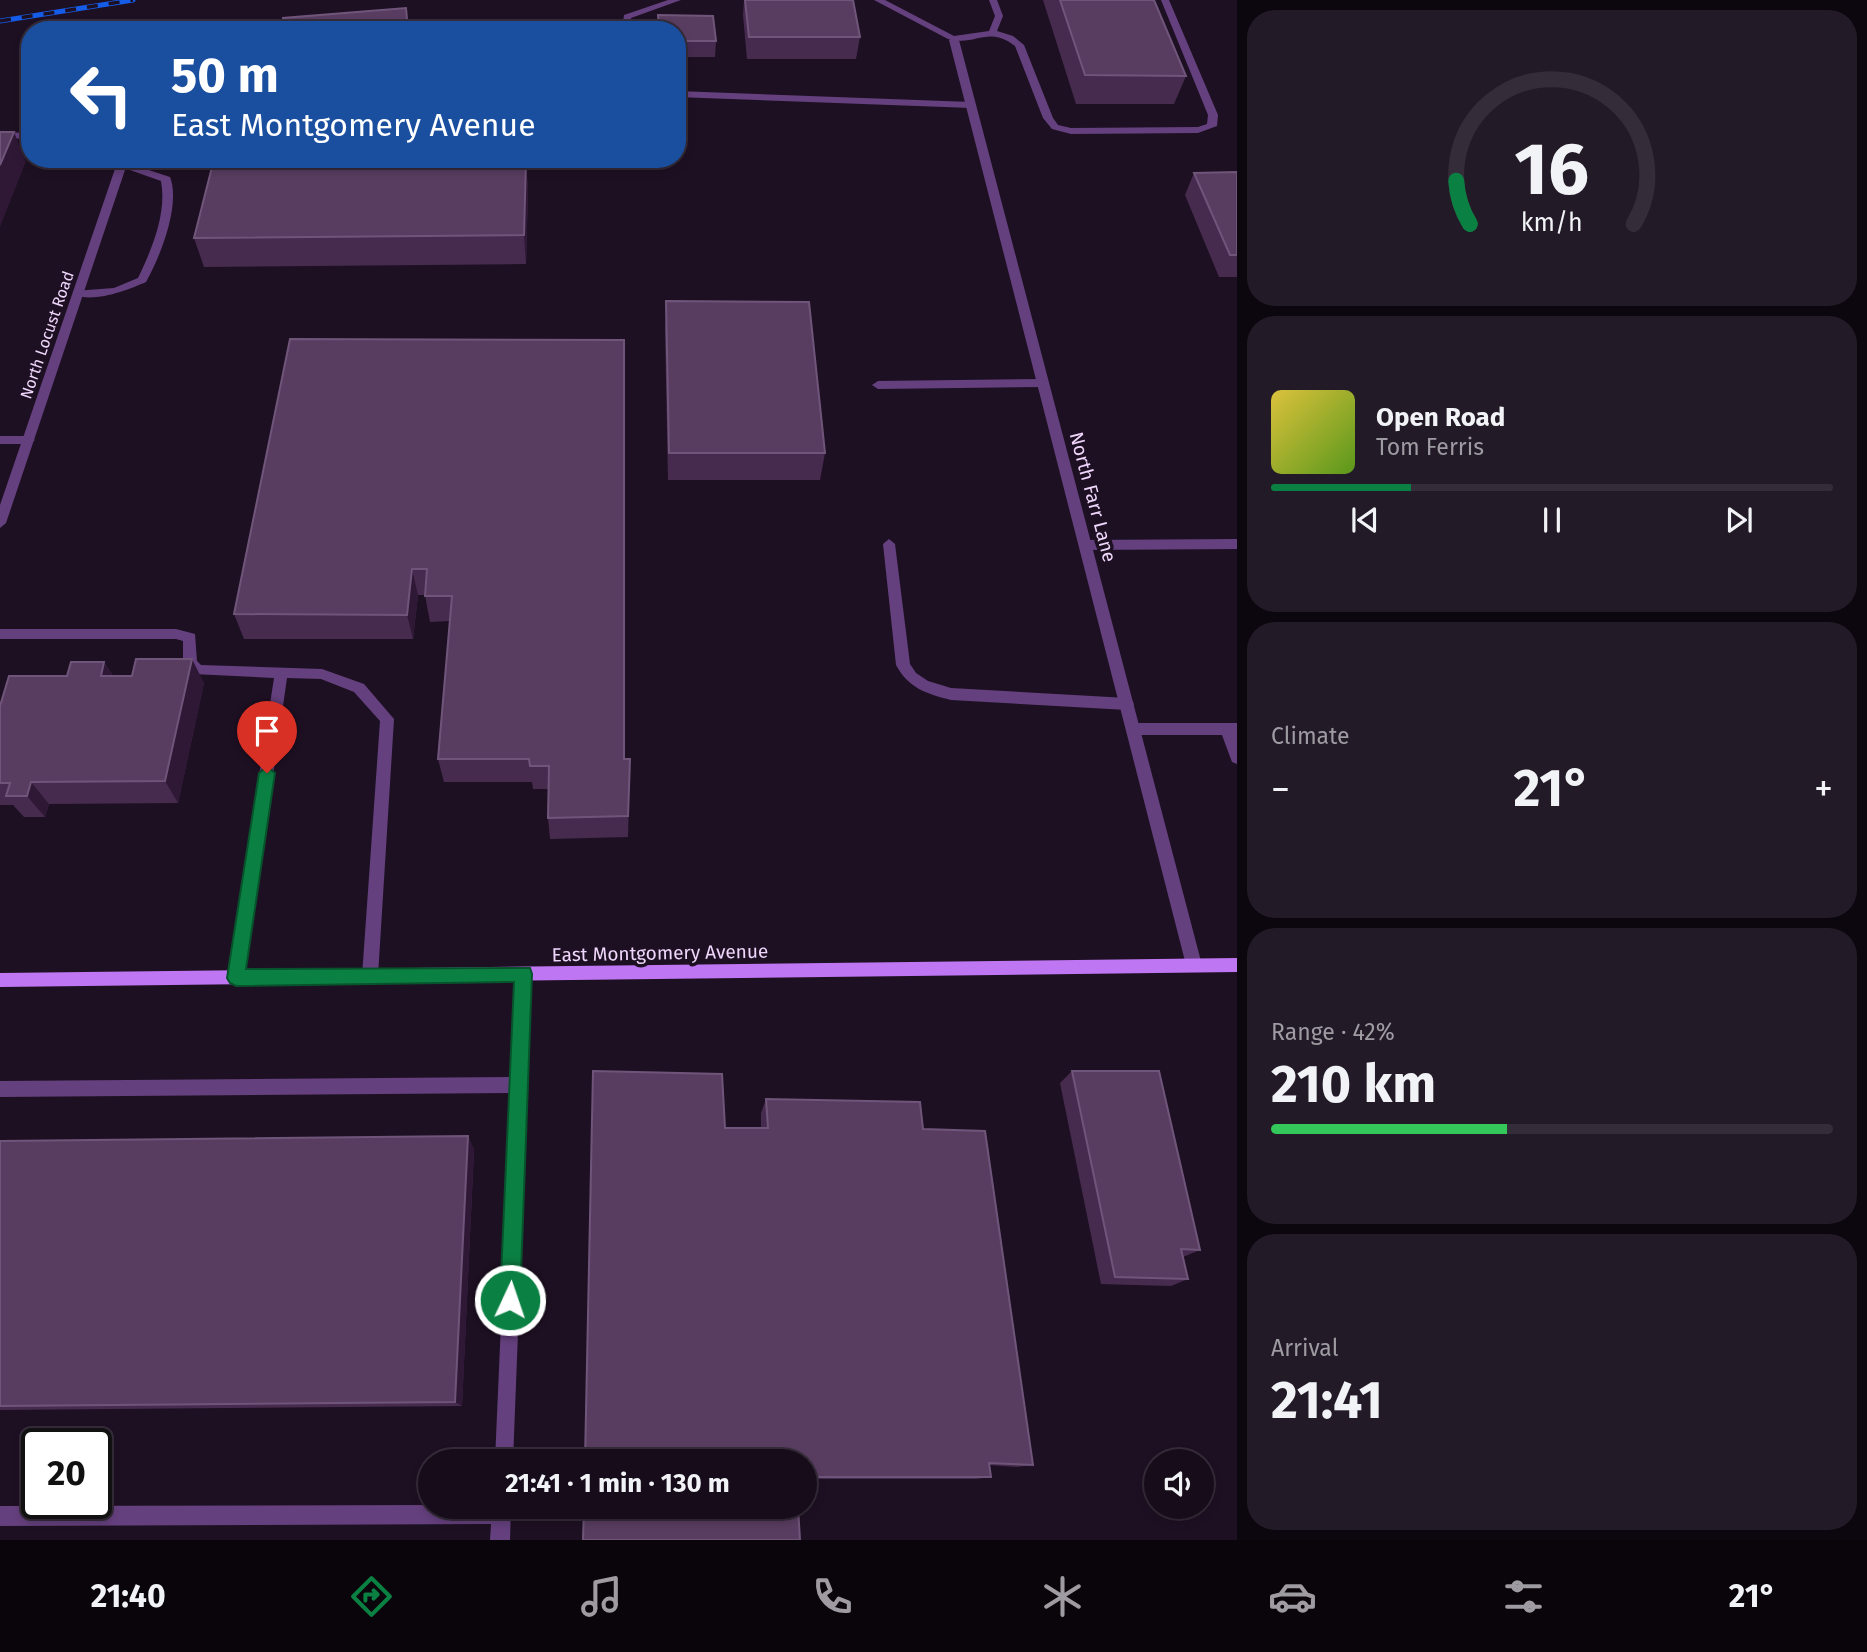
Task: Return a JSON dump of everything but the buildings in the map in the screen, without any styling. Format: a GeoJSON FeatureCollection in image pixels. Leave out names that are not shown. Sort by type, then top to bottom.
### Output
{"type":"FeatureCollection","features":[{"type":"Feature","properties":{"kind":"main road","name":"East Montgomery Avenue"},"geometry":{"type":"LineString","coordinates":[[0,981],[1237,965]]}},
{"type":"Feature","properties":{"kind":"street"},"geometry":{"type":"LineString","coordinates":[[627,21],[627,17],[677,0]]}},
{"type":"Feature","properties":{"kind":"street"},"geometry":{"type":"LineString","coordinates":[[878,0],[954,40],[993,31],[1009,37],[1018,45],[1048,118],[1055,127],[1071,131],[1198,130],[1212,126],[1213,115],[1165,0]]}},
{"type":"Feature","properties":{"kind":"street"},"geometry":{"type":"LineString","coordinates":[[993,0],[999,16],[993,31]]}},
{"type":"Feature","properties":{"kind":"street","name":"North Farr Lane"},"geometry":{"type":"LineString","coordinates":[[954,40],[1194,965]]}},
{"type":"Feature","properties":{"kind":"street"},"geometry":{"type":"LineString","coordinates":[[686,94],[971,105]]}},
{"type":"Feature","properties":{"kind":"street"},"geometry":{"type":"LineString","coordinates":[[0,135],[21,136]]}},
{"type":"Feature","properties":{"kind":"street","name":"North Locust Road"},"geometry":{"type":"LineString","coordinates":[[0,523],[122,168]]}},
{"type":"Feature","properties":{"kind":"street"},"geometry":{"type":"LineString","coordinates":[[78,293],[115,291],[142,280],[151,262],[170,191],[166,179],[140,168]]}},
{"type":"Feature","properties":{"kind":"street"},"geometry":{"type":"LineString","coordinates":[[878,385],[1043,383]]}},
{"type":"Feature","properties":{"kind":"street"},"geometry":{"type":"LineString","coordinates":[[0,440],[29,440]]}},
{"type":"Feature","properties":{"kind":"street"},"geometry":{"type":"LineString","coordinates":[[889,544],[902,665],[909,677],[925,687],[951,694],[1127,704]]}},
{"type":"Feature","properties":{"kind":"street"},"geometry":{"type":"LineString","coordinates":[[1086,545],[1237,544]]}},
{"type":"Feature","properties":{"kind":"street"},"geometry":{"type":"LineString","coordinates":[[0,634],[176,634],[190,638],[190,663],[198,670],[322,674],[359,688],[387,719],[370,976]]}},
{"type":"Feature","properties":{"kind":"street"},"geometry":{"type":"LineString","coordinates":[[236,978],[281,673]]}},
{"type":"Feature","properties":{"kind":"street"},"geometry":{"type":"LineString","coordinates":[[1133,729],[1232,729],[1237,758]]}},
{"type":"Feature","properties":{"kind":"street"},"geometry":{"type":"LineString","coordinates":[[504,1449],[524,974]]}},
{"type":"Feature","properties":{"kind":"street"},"geometry":{"type":"LineString","coordinates":[[0,1089],[519,1085]]}},
{"type":"Feature","properties":{"kind":"street"},"geometry":{"type":"LineString","coordinates":[[0,1516],[418,1512]]}},
{"type":"Feature","properties":{"kind":"street"},"geometry":{"type":"LineString","coordinates":[[500,1540],[501,1519]]}},
{"type":"Feature","properties":{"kind":"railway"},"geometry":{"type":"LineString","coordinates":[[0,21],[133,0]]}},
{"type":"Feature","properties":{"kind":"route"},"geometry":{"type":"LineString","coordinates":[[267,773],[236,978],[524,974],[510,1300]]}}]}
